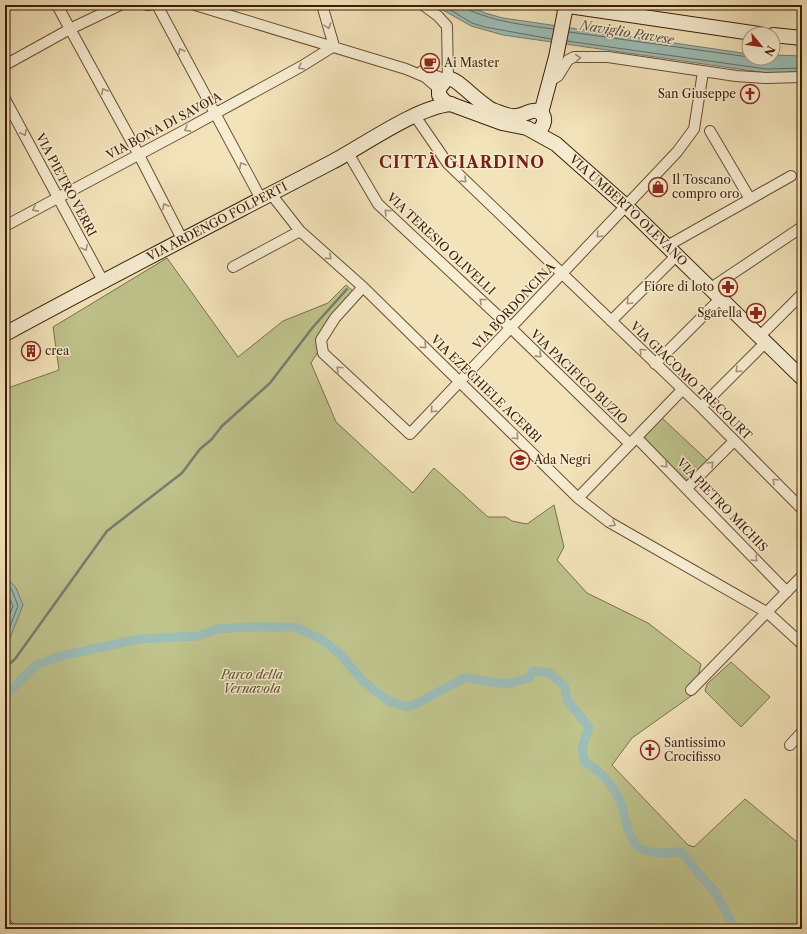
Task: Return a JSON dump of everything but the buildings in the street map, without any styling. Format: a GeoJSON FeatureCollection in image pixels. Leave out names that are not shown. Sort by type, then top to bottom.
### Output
{"type":"FeatureCollection","features":[{"type":"Feature","properties":{"kind":"street"},"geometry":{"type":"LineString","coordinates":[[57,5],[139,154],[183,241]]}},
{"type":"Feature","properties":{"kind":"street"},"geometry":{"type":"LineString","coordinates":[[5,65],[70,29],[120,5]]}},
{"type":"Feature","properties":{"kind":"street","name":"VIA EZECHIELE ACERBI"},"geometry":{"type":"LineString","coordinates":[[157,5],[213,114],[266,197],[276,202],[300,231],[363,287],[578,498],[609,522],[768,613],[802,644]]}},
{"type":"Feature","properties":{"kind":"street"},"geometry":{"type":"LineString","coordinates":[[194,5],[334,46],[406,69],[428,72],[443,86]]}},
{"type":"Feature","properties":{"kind":"street"},"geometry":{"type":"LineString","coordinates":[[322,5],[334,46]]}},
{"type":"Feature","properties":{"kind":"street"},"geometry":{"type":"LineString","coordinates":[[423,5],[438,16],[447,26],[443,86]]}},
{"type":"Feature","properties":{"kind":"street"},"geometry":{"type":"LineString","coordinates":[[540,124],[557,52],[563,22],[564,5],[741,31]]}},
{"type":"Feature","properties":{"kind":"street"},"geometry":{"type":"LineString","coordinates":[[781,36],[802,38]]}},
{"type":"Feature","properties":{"kind":"street","name":"VIA BONA DI SAVOIA"},"geometry":{"type":"LineString","coordinates":[[5,226],[302,66],[334,46]]}},
{"type":"Feature","properties":{"kind":"street"},"geometry":{"type":"LineString","coordinates":[[550,81],[558,76],[568,60],[574,57],[608,57],[703,72],[766,78],[802,77]]}},
{"type":"Feature","properties":{"kind":"street","name":"VIA BORDONCINA"},"geometry":{"type":"LineString","coordinates":[[363,287],[335,318],[321,340],[323,353],[410,434],[461,382],[562,273],[627,207],[677,152],[694,129],[703,72]]}},
{"type":"Feature","properties":{"kind":"street"},"geometry":{"type":"LineString","coordinates":[[443,86],[460,83],[475,99],[494,110],[516,116],[534,111],[540,124]]}},
{"type":"Feature","properties":{"kind":"street","name":"VIA UMBERTO OLEVANO"},"geometry":{"type":"LineString","coordinates":[[443,86],[445,102],[502,123],[527,128],[540,124],[556,144],[627,207],[802,378]]}},
{"type":"Feature","properties":{"kind":"street","name":"VIA ARDENGO FOLPERTI"},"geometry":{"type":"LineString","coordinates":[[429,109],[443,86]]}},
{"type":"Feature","properties":{"kind":"street","name":"VIA PIETRO VERRI"},"geometry":{"type":"LineString","coordinates":[[5,99],[104,283]]}},
{"type":"Feature","properties":{"kind":"street","name":"VIA ARDENGO FOLPERTI"},"geometry":{"type":"LineString","coordinates":[[5,334],[348,154],[415,116],[429,109],[451,104]]}},
{"type":"Feature","properties":{"kind":"street","name":"VIA GIACOMO TRECOURT"},"geometry":{"type":"LineString","coordinates":[[415,116],[448,164],[701,407],[802,509]]}},
{"type":"Feature","properties":{"kind":"street"},"geometry":{"type":"LineString","coordinates":[[710,131],[750,200]]}},
{"type":"Feature","properties":{"kind":"street","name":"VIA TERESIO OLIVELLI"},"geometry":{"type":"LineString","coordinates":[[348,154],[378,204],[511,328]]}},
{"type":"Feature","properties":{"kind":"street"},"geometry":{"type":"LineString","coordinates":[[611,321],[672,251],[750,200],[791,176]]}},
{"type":"Feature","properties":{"kind":"street"},"geometry":{"type":"LineString","coordinates":[[655,364],[716,293],[802,227]]}},
{"type":"Feature","properties":{"kind":"street"},"geometry":{"type":"LineString","coordinates":[[233,267],[300,231]]}},
{"type":"Feature","properties":{"kind":"street"},"geometry":{"type":"LineString","coordinates":[[701,407],[763,340],[802,294]]}},
{"type":"Feature","properties":{"kind":"street","name":"VIA PACIFICO BUZIO"},"geometry":{"type":"LineString","coordinates":[[511,328],[634,441]]}},
{"type":"Feature","properties":{"kind":"street"},"geometry":{"type":"LineString","coordinates":[[578,498],[682,390]]}},
{"type":"Feature","properties":{"kind":"street","name":"VIA PIETRO MICHIS"},"geometry":{"type":"LineString","coordinates":[[634,441],[687,488],[787,592]]}},
{"type":"Feature","properties":{"kind":"street"},"geometry":{"type":"LineString","coordinates":[[687,488],[734,441]]}},
{"type":"Feature","properties":{"kind":"street"},"geometry":{"type":"LineString","coordinates":[[691,690],[787,592],[801,581]]}},
{"type":"Feature","properties":{"kind":"street"},"geometry":{"type":"LineString","coordinates":[[790,745],[802,732]]}},
{"type":"Feature","properties":{"kind":"green space","name":"Parco della Vernavola"},"geometry":{"type":"Polygon","coordinates":[[[167,258],[238,357],[283,321],[328,303],[346,285],[359,296],[334,326],[311,363],[336,422],[413,493],[434,468],[488,517],[506,517],[512,521],[527,524],[554,505],[564,547],[557,560],[587,593],[648,623],[701,664],[694,694],[632,738],[612,765],[688,845],[694,847],[745,799],[802,846],[802,929],[19,929],[5,915],[5,389],[59,370],[53,327],[167,258]]]}},
{"type":"Feature","properties":{"kind":"green space"},"geometry":{"type":"Polygon","coordinates":[[[662,418],[708,461],[688,482],[643,437],[662,418]]]}},
{"type":"Feature","properties":{"kind":"green space"},"geometry":{"type":"Polygon","coordinates":[[[731,662],[770,697],[741,727],[705,691],[707,684],[731,662]]]}},
{"type":"Feature","properties":{"kind":"water"},"geometry":{"type":"Polygon","coordinates":[[[434,5],[468,5],[485,13],[503,18],[741,53],[741,66],[781,66],[781,55],[802,56],[802,72],[766,73],[503,35],[471,26],[434,5]]]}},
{"type":"Feature","properties":{"kind":"water"},"geometry":{"type":"Polygon","coordinates":[[[5,576],[16,588],[23,605],[10,638],[5,646],[5,576]]]}},
{"type":"Feature","properties":{"kind":"waterway"},"geometry":{"type":"LineString","coordinates":[[5,668],[15,659],[107,531],[182,473],[200,449],[212,439],[222,426],[270,383],[313,327],[347,289]]}},
{"type":"Feature","properties":{"kind":"waterway"},"geometry":{"type":"LineString","coordinates":[[5,696],[36,665],[60,656],[140,639],[199,636],[217,629],[247,627],[295,627],[321,639],[340,654],[363,681],[388,701],[406,707],[416,704],[464,678],[508,684],[529,678],[533,671],[550,673],[565,687],[567,700],[589,727],[582,747],[584,761],[603,776],[615,790],[621,802],[632,840],[637,846],[648,852],[682,852],[715,892],[735,929]]}},
{"type":"Feature","properties":{"kind":"place","name":"Ai Master"},"geometry":{"type":"Point","coordinates":[430,63]}},
{"type":"Feature","properties":{"kind":"place","name":"San Giuseppe"},"geometry":{"type":"Point","coordinates":[750,94]}},
{"type":"Feature","properties":{"kind":"place","name":"Il Toscano compro oro"},"geometry":{"type":"Point","coordinates":[658,187]}},
{"type":"Feature","properties":{"kind":"place","name":"Fiore di loto"},"geometry":{"type":"Point","coordinates":[728,287]}},
{"type":"Feature","properties":{"kind":"place","name":"Sgarella"},"geometry":{"type":"Point","coordinates":[756,313]}},
{"type":"Feature","properties":{"kind":"place","name":"crea"},"geometry":{"type":"Point","coordinates":[31,351]}},
{"type":"Feature","properties":{"kind":"place","name":"Ada Negri"},"geometry":{"type":"Point","coordinates":[520,460]}},
{"type":"Feature","properties":{"kind":"place","name":"Santissimo Crocifisso"},"geometry":{"type":"Point","coordinates":[650,750]}},
{"type":"Feature","properties":{"kind":"district","name":"CITTÀ GIARDINO"},"geometry":{"type":"Point","coordinates":[462,162]}},
{"type":"Feature","properties":{"kind":"water label","name":"Naviglio Pavese"},"geometry":{"type":"Point","coordinates":[627,32]}}]}
